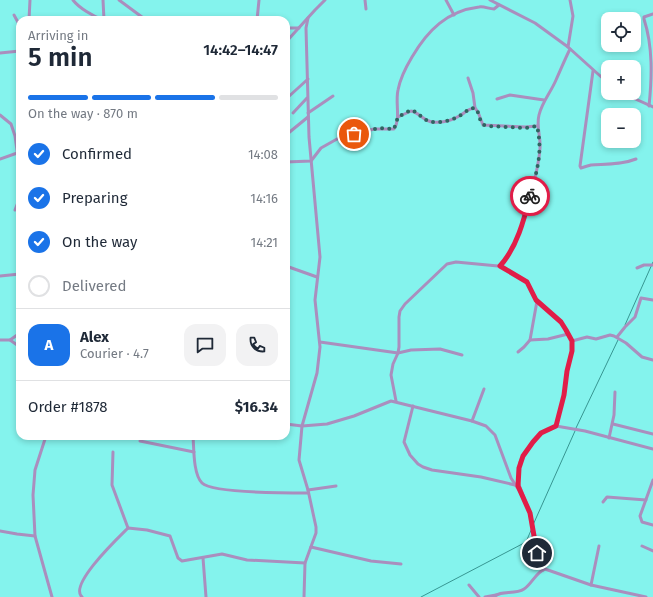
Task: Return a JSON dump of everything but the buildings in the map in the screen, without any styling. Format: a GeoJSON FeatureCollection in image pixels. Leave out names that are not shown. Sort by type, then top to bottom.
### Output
{"type":"FeatureCollection","features":[{"type":"Feature","properties":{"kind":"street"},"geometry":{"type":"LineString","coordinates":[[29,16],[30,0]]}},
{"type":"Feature","properties":{"kind":"street"},"geometry":{"type":"LineString","coordinates":[[73,0],[76,4],[94,16]]}},
{"type":"Feature","properties":{"kind":"street"},"geometry":{"type":"LineString","coordinates":[[103,0],[104,16]]}},
{"type":"Feature","properties":{"kind":"street"},"geometry":{"type":"LineString","coordinates":[[119,0],[141,16]]}},
{"type":"Feature","properties":{"kind":"street"},"geometry":{"type":"LineString","coordinates":[[257,16],[259,0]]}},
{"type":"Feature","properties":{"kind":"street"},"geometry":{"type":"LineString","coordinates":[[290,38],[325,0]]}},
{"type":"Feature","properties":{"kind":"street"},"geometry":{"type":"LineString","coordinates":[[365,0],[366,9]]}},
{"type":"Feature","properties":{"kind":"street"},"geometry":{"type":"LineString","coordinates":[[446,0],[454,15]]}},
{"type":"Feature","properties":{"kind":"street"},"geometry":{"type":"LineString","coordinates":[[490,0],[534,23],[569,48],[601,77]]}},
{"type":"Feature","properties":{"kind":"street"},"geometry":{"type":"LineString","coordinates":[[500,266],[513,246],[521,228],[535,179],[540,147],[537,126],[539,115],[544,100],[556,80],[569,48],[573,16],[570,0]]}},
{"type":"Feature","properties":{"kind":"street"},"geometry":{"type":"LineString","coordinates":[[311,161],[321,148],[338,139],[374,129],[394,129],[398,117],[396,110],[398,92],[407,66],[429,32],[441,22],[463,11],[480,7],[494,9],[499,5]]}},
{"type":"Feature","properties":{"kind":"street"},"geometry":{"type":"LineString","coordinates":[[649,106],[651,48],[644,18],[653,14]]}},
{"type":"Feature","properties":{"kind":"street"},"geometry":{"type":"LineString","coordinates":[[14,15],[16,19]]}},
{"type":"Feature","properties":{"kind":"street"},"geometry":{"type":"LineString","coordinates":[[304,597],[305,563],[316,533],[316,527],[299,460],[302,426],[317,373],[320,342],[315,300],[320,258],[307,98],[308,79],[306,28],[308,18]]}},
{"type":"Feature","properties":{"kind":"street"},"geometry":{"type":"LineString","coordinates":[[290,28],[299,28]]}},
{"type":"Feature","properties":{"kind":"street"},"geometry":{"type":"LineString","coordinates":[[0,53],[16,51]]}},
{"type":"Feature","properties":{"kind":"street"},"geometry":{"type":"LineString","coordinates":[[594,71],[580,166],[581,168],[591,165],[609,165],[636,159]]}},
{"type":"Feature","properties":{"kind":"street"},"geometry":{"type":"LineString","coordinates":[[468,78],[473,93],[475,108],[483,125],[525,128],[537,126]]}},
{"type":"Feature","properties":{"kind":"street"},"geometry":{"type":"LineString","coordinates":[[290,96],[308,79]]}},
{"type":"Feature","properties":{"kind":"street"},"geometry":{"type":"LineString","coordinates":[[497,99],[510,95],[544,100]]}},
{"type":"Feature","properties":{"kind":"street"},"geometry":{"type":"LineString","coordinates":[[290,131],[308,115],[333,96]]}},
{"type":"Feature","properties":{"kind":"street"},"geometry":{"type":"LineString","coordinates":[[293,113],[307,98]]}},
{"type":"Feature","properties":{"kind":"street"},"geometry":{"type":"LineString","coordinates":[[637,100],[653,107]]}},
{"type":"Feature","properties":{"kind":"street"},"geometry":{"type":"LineString","coordinates":[[398,117],[411,110],[428,121],[441,122],[460,116],[472,108],[475,108]]}},
{"type":"Feature","properties":{"kind":"street"},"geometry":{"type":"LineString","coordinates":[[0,116],[11,124],[16,140]]}},
{"type":"Feature","properties":{"kind":"street"},"geometry":{"type":"LineString","coordinates":[[0,159],[16,154]]}},
{"type":"Feature","properties":{"kind":"street"},"geometry":{"type":"LineString","coordinates":[[290,162],[311,161]]}},
{"type":"Feature","properties":{"kind":"street"},"geometry":{"type":"LineString","coordinates":[[396,401],[391,376],[392,364],[398,353],[400,311],[445,266],[451,262],[500,266],[527,282],[537,301],[561,322],[572,341],[572,351],[567,371],[564,395],[556,426]]}},
{"type":"Feature","properties":{"kind":"street"},"geometry":{"type":"LineString","coordinates":[[637,268],[644,265],[653,265]]}},
{"type":"Feature","properties":{"kind":"street"},"geometry":{"type":"LineString","coordinates":[[290,267],[317,277]]}},
{"type":"Feature","properties":{"kind":"street"},"geometry":{"type":"LineString","coordinates":[[0,276],[16,274]]}},
{"type":"Feature","properties":{"kind":"street"},"geometry":{"type":"LineString","coordinates":[[617,337],[624,327],[635,317],[641,298],[653,300]]}},
{"type":"Feature","properties":{"kind":"street"},"geometry":{"type":"LineString","coordinates":[[518,352],[530,340],[537,301]]}},
{"type":"Feature","properties":{"kind":"street"},"geometry":{"type":"LineString","coordinates":[[530,340],[552,338],[568,334]]}},
{"type":"Feature","properties":{"kind":"street"},"geometry":{"type":"LineString","coordinates":[[572,341],[587,337],[596,339],[610,335],[617,337],[642,357],[653,360]]}},
{"type":"Feature","properties":{"kind":"street"},"geometry":{"type":"LineString","coordinates":[[0,340],[10,340],[16,336]]}},
{"type":"Feature","properties":{"kind":"street"},"geometry":{"type":"LineString","coordinates":[[10,340],[16,344]]}},
{"type":"Feature","properties":{"kind":"street"},"geometry":{"type":"LineString","coordinates":[[320,342],[398,353],[411,350],[440,349],[462,355]]}},
{"type":"Feature","properties":{"kind":"street"},"geometry":{"type":"LineString","coordinates":[[472,421],[484,389]]}},
{"type":"Feature","properties":{"kind":"street"},"geometry":{"type":"LineString","coordinates":[[609,438],[613,424],[615,392]]}},
{"type":"Feature","properties":{"kind":"street"},"geometry":{"type":"LineString","coordinates":[[290,424],[302,426],[327,424],[354,416],[388,401],[396,401],[472,421],[486,426],[495,435],[514,484],[522,495]]}},
{"type":"Feature","properties":{"kind":"street"},"geometry":{"type":"LineString","coordinates":[[413,406],[404,442],[410,456],[418,464],[432,470],[481,477],[514,484]]}},
{"type":"Feature","properties":{"kind":"street"},"geometry":{"type":"LineString","coordinates":[[613,424],[653,434]]}},
{"type":"Feature","properties":{"kind":"street"},"geometry":{"type":"LineString","coordinates":[[646,597],[591,585],[543,570],[537,561],[536,540],[530,513],[518,486],[518,475],[523,456],[530,446],[541,433],[556,426],[576,429],[653,448]]}},
{"type":"Feature","properties":{"kind":"street"},"geometry":{"type":"LineString","coordinates":[[45,440],[37,461],[33,495],[35,536],[52,597]]}},
{"type":"Feature","properties":{"kind":"street"},"geometry":{"type":"LineString","coordinates":[[193,440],[197,472],[203,484],[207,486],[222,489],[259,492],[308,491],[336,486]]}},
{"type":"Feature","properties":{"kind":"street"},"geometry":{"type":"LineString","coordinates":[[140,441],[194,452]]}},
{"type":"Feature","properties":{"kind":"street"},"geometry":{"type":"LineString","coordinates":[[113,452],[112,485],[128,528]]}},
{"type":"Feature","properties":{"kind":"street"},"geometry":{"type":"LineString","coordinates":[[653,480],[640,518],[642,522],[653,525]]}},
{"type":"Feature","properties":{"kind":"street"},"geometry":{"type":"LineString","coordinates":[[603,502],[607,497],[646,500]]}},
{"type":"Feature","properties":{"kind":"street"},"geometry":{"type":"LineString","coordinates":[[128,528],[141,529],[170,536],[178,558],[182,561],[222,554],[247,560],[305,563]]}},
{"type":"Feature","properties":{"kind":"street"},"geometry":{"type":"LineString","coordinates":[[82,597],[79,590],[84,576],[128,528]]}},
{"type":"Feature","properties":{"kind":"street"},"geometry":{"type":"LineString","coordinates":[[0,531],[35,536]]}},
{"type":"Feature","properties":{"kind":"street"},"geometry":{"type":"LineString","coordinates":[[591,585],[599,546]]}},
{"type":"Feature","properties":{"kind":"street"},"geometry":{"type":"LineString","coordinates":[[642,546],[653,551]]}},
{"type":"Feature","properties":{"kind":"street"},"geometry":{"type":"LineString","coordinates":[[311,547],[371,561],[401,564]]}},
{"type":"Feature","properties":{"kind":"street"},"geometry":{"type":"LineString","coordinates":[[203,558],[206,597]]}},
{"type":"Feature","properties":{"kind":"street"},"geometry":{"type":"LineString","coordinates":[[485,597],[524,590],[543,570]]}},
{"type":"Feature","properties":{"kind":"street"},"geometry":{"type":"LineString","coordinates":[[469,585],[479,597]]}},
{"type":"Feature","properties":{"kind":"street"},"geometry":{"type":"LineString","coordinates":[[621,597],[622,592]]}},
{"type":"Feature","properties":{"kind":"waterway"},"geometry":{"type":"LineString","coordinates":[[625,325],[653,262]]}},
{"type":"Feature","properties":{"kind":"waterway"},"geometry":{"type":"LineString","coordinates":[[576,428],[618,340]]}},
{"type":"Feature","properties":{"kind":"waterway"},"geometry":{"type":"LineString","coordinates":[[533,525],[575,431]]}},
{"type":"Feature","properties":{"kind":"waterway"},"geometry":{"type":"LineString","coordinates":[[421,597],[526,542],[532,528]]}},
{"type":"Feature","properties":{"kind":"way so far"},"geometry":{"type":"LineString","coordinates":[[354,134],[379,128],[392,130],[395,128],[397,118],[411,110],[428,121],[441,122],[460,116],[472,108],[475,108],[483,125],[525,128],[537,126],[540,147],[538,167],[530,196]]}},
{"type":"Feature","properties":{"kind":"route"},"geometry":{"type":"LineString","coordinates":[[530,196],[521,228],[513,246],[500,266],[527,282],[536,300],[556,317],[563,325],[572,341],[572,351],[567,371],[564,395],[556,426],[541,433],[533,442],[523,456],[519,468],[518,486],[530,513],[536,540],[537,553]]}}]}
